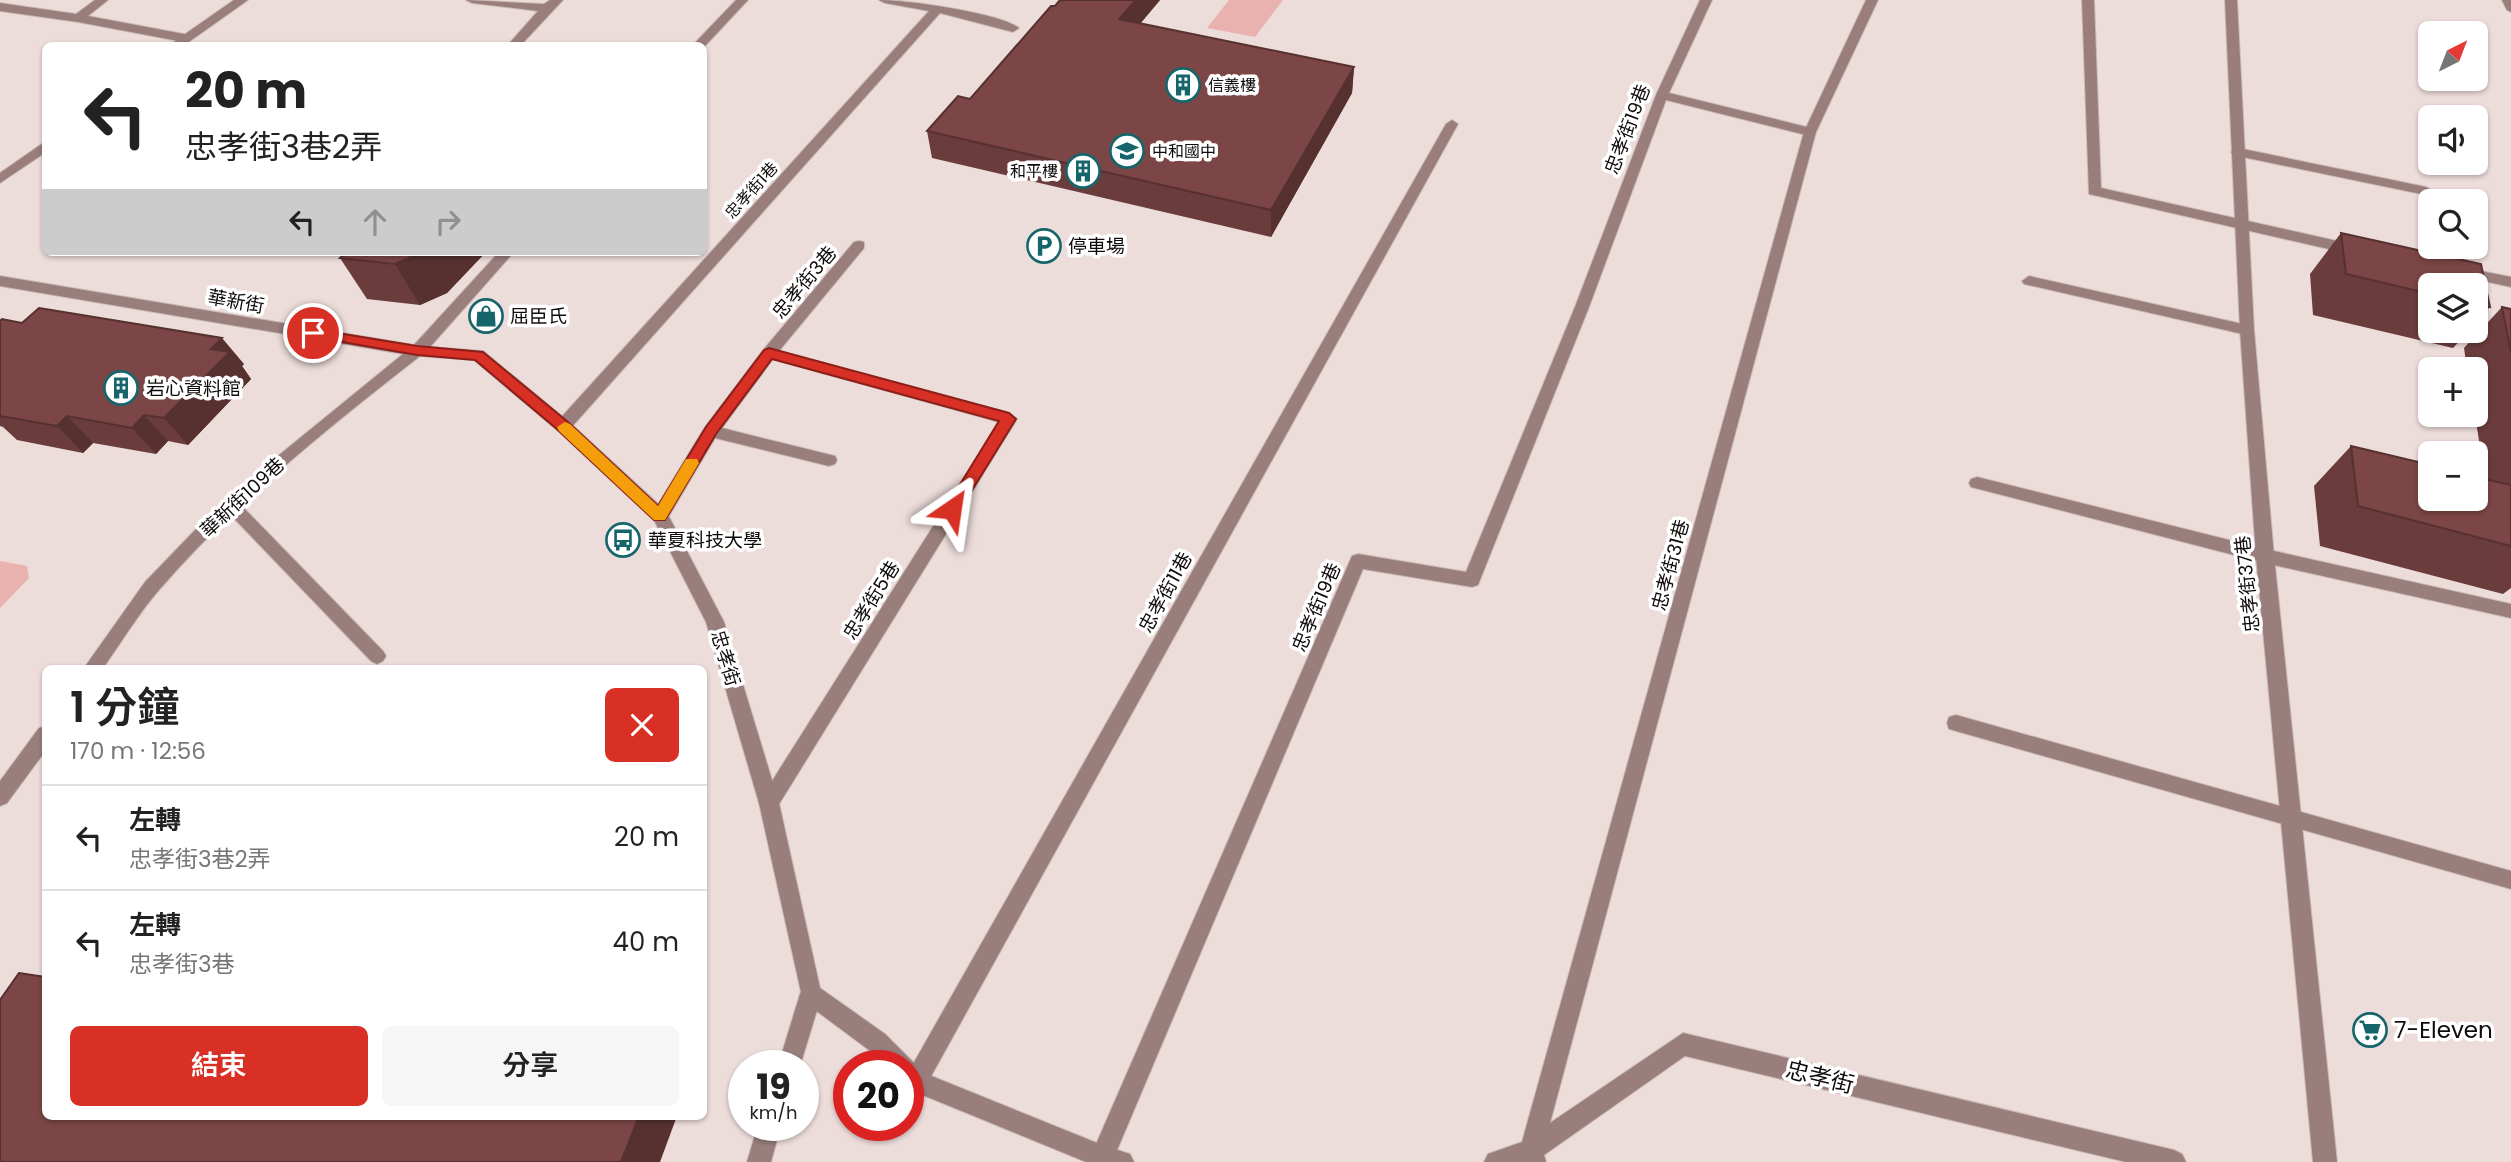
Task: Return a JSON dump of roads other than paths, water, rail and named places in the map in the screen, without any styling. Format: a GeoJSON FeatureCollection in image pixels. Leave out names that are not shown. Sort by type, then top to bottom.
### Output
{"type":"FeatureCollection","features":[{"type":"Feature","properties":{"kind":"street"},"geometry":{"type":"LineString","coordinates":[[78,18],[102,0]]}},
{"type":"Feature","properties":{"kind":"street"},"geometry":{"type":"LineString","coordinates":[[0,7],[78,18],[179,42],[242,0]]}},
{"type":"Feature","properties":{"kind":"street"},"geometry":{"type":"LineString","coordinates":[[472,0],[552,4]]}},
{"type":"Feature","properties":{"kind":"street"},"geometry":{"type":"LineString","coordinates":[[702,42],[742,0]]}},
{"type":"Feature","properties":{"kind":"street"},"geometry":{"type":"LineString","coordinates":[[886,0],[937,9],[1013,29]]}},
{"type":"Feature","properties":{"kind":"street"},"geometry":{"type":"LineString","coordinates":[[959,15],[973,0]]}},
{"type":"Feature","properties":{"kind":"street","name":"忠孝街19巷"},"geometry":{"type":"LineString","coordinates":[[1112,1160],[1358,561],[1472,580],[1582,307],[1662,95],[1706,0]]}},
{"type":"Feature","properties":{"kind":"street","name":"忠孝街31巷"},"geometry":{"type":"LineString","coordinates":[[1532,1156],[1810,132],[1872,0]]}},
{"type":"Feature","properties":{"kind":"street"},"geometry":{"type":"LineString","coordinates":[[2088,0],[2094,191],[2376,254]]}},
{"type":"Feature","properties":{"kind":"street","name":"忠孝街37巷"},"geometry":{"type":"LineString","coordinates":[[2231,0],[2247,330],[2265,556],[2325,1162]]}},
{"type":"Feature","properties":{"kind":"street"},"geometry":{"type":"LineString","coordinates":[[2508,0],[2511,8]]}},
{"type":"Feature","properties":{"kind":"street"},"geometry":{"type":"LineString","coordinates":[[517,42],[552,4]]}},
{"type":"Feature","properties":{"kind":"street","name":"忠孝街1巷"},"geometry":{"type":"LineString","coordinates":[[563,426],[937,9]]}},
{"type":"Feature","properties":{"kind":"street"},"geometry":{"type":"LineString","coordinates":[[1662,95],[1810,132]]}},
{"type":"Feature","properties":{"kind":"street","name":"忠孝街11巷"},"geometry":{"type":"LineString","coordinates":[[921,1050],[1452,124]]}},
{"type":"Feature","properties":{"kind":"street"},"geometry":{"type":"LineString","coordinates":[[0,179],[42,148]]}},
{"type":"Feature","properties":{"kind":"street"},"geometry":{"type":"LineString","coordinates":[[2238,152],[2418,189]]}},
{"type":"Feature","properties":{"kind":"street","name":"忠孝街3巷"},"geometry":{"type":"LineString","coordinates":[[660,516],[711,431],[769,353],[859,245]]}},
{"type":"Feature","properties":{"kind":"street"},"geometry":{"type":"LineString","coordinates":[[417,351],[503,256]]}},
{"type":"Feature","properties":{"kind":"street"},"geometry":{"type":"LineString","coordinates":[[2444,268],[2511,282]]}},
{"type":"Feature","properties":{"kind":"street","name":"華新街"},"geometry":{"type":"LineString","coordinates":[[0,281],[417,351]]}},
{"type":"Feature","properties":{"kind":"street"},"geometry":{"type":"LineString","coordinates":[[2029,281],[2247,330]]}},
{"type":"Feature","properties":{"kind":"street","name":"忠孝街"},"geometry":{"type":"LineString","coordinates":[[417,351],[478,355],[563,426],[660,516],[715,622],[769,803],[811,994]]}},
{"type":"Feature","properties":{"kind":"street","name":"華新街109巷"},"geometry":{"type":"LineString","coordinates":[[95,665],[151,587],[230,504],[361,394],[417,351]]}},
{"type":"Feature","properties":{"kind":"street","name":"忠孝街5巷"},"geometry":{"type":"LineString","coordinates":[[769,353],[1009,419],[769,803]]}},
{"type":"Feature","properties":{"kind":"street"},"geometry":{"type":"LineString","coordinates":[[711,431],[829,460]]}},
{"type":"Feature","properties":{"kind":"street"},"geometry":{"type":"LineString","coordinates":[[1977,484],[2265,556],[2511,611]]}},
{"type":"Feature","properties":{"kind":"street"},"geometry":{"type":"LineString","coordinates":[[230,504],[377,656]]}},
{"type":"Feature","properties":{"kind":"street"},"geometry":{"type":"LineString","coordinates":[[1956,723],[2511,880]]}},
{"type":"Feature","properties":{"kind":"street"},"geometry":{"type":"LineString","coordinates":[[0,797],[42,739]]}},
{"type":"Feature","properties":{"kind":"street"},"geometry":{"type":"LineString","coordinates":[[794,1050],[811,994],[885,1050]]}},
{"type":"Feature","properties":{"kind":"street","name":"忠孝街"},"geometry":{"type":"LineString","coordinates":[[1496,1162],[1532,1156],[1683,1044],[2174,1162]]}},
{"type":"Feature","properties":{"kind":"street"},"geometry":{"type":"LineString","coordinates":[[924,1080],[1112,1160]]}},
{"type":"Feature","properties":{"kind":"street"},"geometry":{"type":"LineString","coordinates":[[759,1162],[765,1141]]}},
{"type":"Feature","properties":{"kind":"place","name":"信義樓"},"geometry":{"type":"Point","coordinates":[1183,85]}},
{"type":"Feature","properties":{"kind":"place","name":"中和國中"},"geometry":{"type":"Point","coordinates":[1127,151]}},
{"type":"Feature","properties":{"kind":"place","name":"和平樓"},"geometry":{"type":"Point","coordinates":[1083,171]}},
{"type":"Feature","properties":{"kind":"place","name":"停車場"},"geometry":{"type":"Point","coordinates":[1044,246]}},
{"type":"Feature","properties":{"kind":"place","name":"屈臣氏"},"geometry":{"type":"Point","coordinates":[486,316]}},
{"type":"Feature","properties":{"kind":"place","name":"岩心資料館"},"geometry":{"type":"Point","coordinates":[121,388]}},
{"type":"Feature","properties":{"kind":"place","name":"華夏科技大學"},"geometry":{"type":"Point","coordinates":[623,540]}},
{"type":"Feature","properties":{"kind":"place","name":"7-Eleven"},"geometry":{"type":"Point","coordinates":[2370,1030]}}]}
